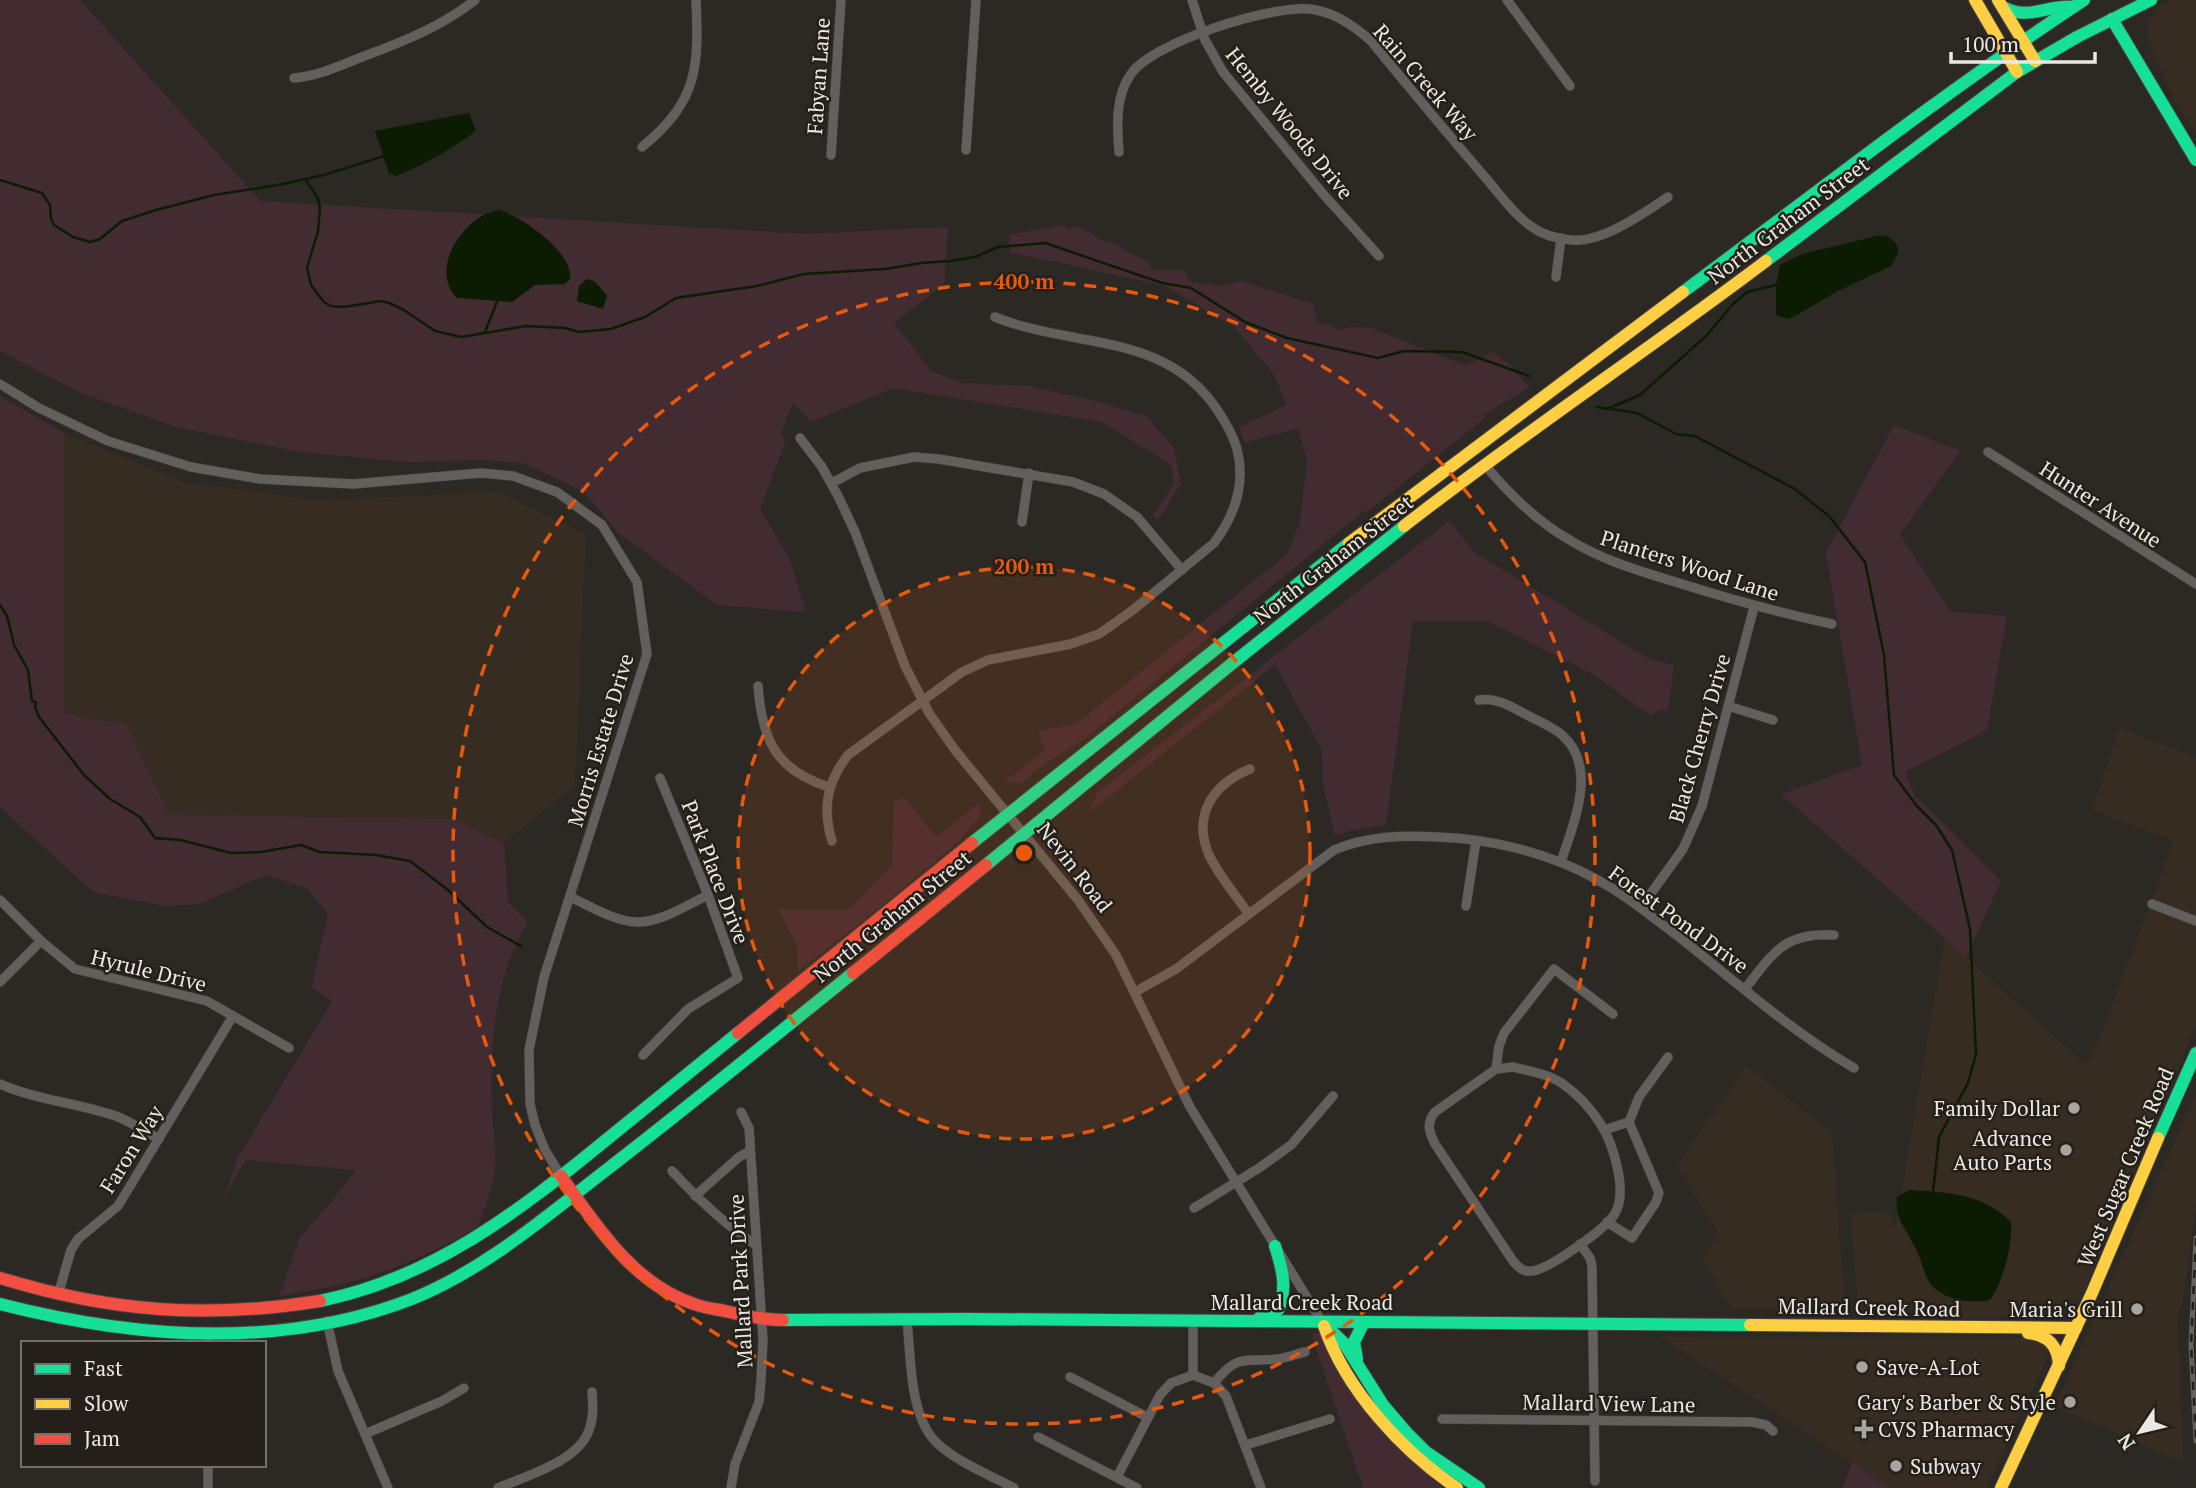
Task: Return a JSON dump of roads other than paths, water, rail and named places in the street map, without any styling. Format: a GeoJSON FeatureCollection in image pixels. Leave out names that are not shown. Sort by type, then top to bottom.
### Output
{"type":"FeatureCollection","features":[{"type":"Feature","properties":{"kind":"main road"},"geometry":{"type":"LineString","coordinates":[[1975,0],[2017,72]]}},
{"type":"Feature","properties":{"kind":"main road","name":"North Graham Street"},"geometry":{"type":"LineString","coordinates":[[573,1196],[670,1121],[1299,610],[1485,465],[1683,323],[2017,72],[2151,0]]}},
{"type":"Feature","properties":{"kind":"main road"},"geometry":{"type":"LineString","coordinates":[[2001,4],[2014,15],[2024,16],[2055,6],[2079,3]]}},
{"type":"Feature","properties":{"kind":"main road","name":"North Graham Street"},"geometry":{"type":"LineString","coordinates":[[561,1176],[1008,814],[1404,501],[2005,52],[2079,3]]}},
{"type":"Feature","properties":{"kind":"main road"},"geometry":{"type":"LineString","coordinates":[[2001,4],[2035,61]]}},
{"type":"Feature","properties":{"kind":"main road"},"geometry":{"type":"LineString","coordinates":[[2112,19],[2196,160]]}},
{"type":"Feature","properties":{"kind":"main road","name":"West Sugar Creek Road"},"geometry":{"type":"LineString","coordinates":[[2001,1488],[2059,1366],[2195,1056]]}},
{"type":"Feature","properties":{"kind":"main road"},"geometry":{"type":"LineString","coordinates":[[0,1278],[88,1302],[153,1310],[209,1311],[295,1304],[357,1293],[399,1279],[470,1242],[561,1176]]}},
{"type":"Feature","properties":{"kind":"main road","name":"Mallard Creek Road"},"geometry":{"type":"LineString","coordinates":[[561,1176],[573,1196],[617,1252],[644,1276],[693,1304],[762,1320],[2076,1328]]}},
{"type":"Feature","properties":{"kind":"main road"},"geometry":{"type":"LineString","coordinates":[[0,1304],[95,1325],[209,1337],[327,1321],[387,1307],[435,1289],[496,1254],[573,1196]]}},
{"type":"Feature","properties":{"kind":"main road"},"geometry":{"type":"LineString","coordinates":[[1244,1321],[1270,1315],[1281,1305],[1285,1288],[1284,1276],[1275,1246]]}},
{"type":"Feature","properties":{"kind":"main road","name":"Nevin Road"},"geometry":{"type":"LineString","coordinates":[[1322,1322],[1344,1343],[1383,1405],[1406,1432],[1434,1458],[1479,1488]]}},
{"type":"Feature","properties":{"kind":"main road","name":"Nevin Road"},"geometry":{"type":"LineString","coordinates":[[1322,1322],[1337,1356],[1373,1412],[1418,1461],[1457,1488]]}},
{"type":"Feature","properties":{"kind":"main road"},"geometry":{"type":"LineString","coordinates":[[1358,1366],[1354,1342],[1364,1322]]}},
{"type":"Feature","properties":{"kind":"main road"},"geometry":{"type":"LineString","coordinates":[[1933,1327],[1943,1334],[2033,1333],[2044,1336],[2055,1346],[2059,1355],[2059,1366]]}},
{"type":"Feature","properties":{"kind":"street"},"geometry":{"type":"LineString","coordinates":[[294,78],[326,71],[420,35],[451,18],[475,0]]}},
{"type":"Feature","properties":{"kind":"street"},"geometry":{"type":"LineString","coordinates":[[642,147],[669,123],[689,88],[698,49],[696,0]]}},
{"type":"Feature","properties":{"kind":"street","name":"Fabyan Lane"},"geometry":{"type":"LineString","coordinates":[[831,155],[841,0]]}},
{"type":"Feature","properties":{"kind":"street"},"geometry":{"type":"LineString","coordinates":[[966,150],[976,0]]}},
{"type":"Feature","properties":{"kind":"street","name":"Hemby Woods Drive"},"geometry":{"type":"LineString","coordinates":[[1192,0],[1202,33],[1223,72],[1324,195],[1379,256]]}},
{"type":"Feature","properties":{"kind":"street"},"geometry":{"type":"LineString","coordinates":[[1507,0],[1570,86]]}},
{"type":"Feature","properties":{"kind":"street","name":"Rain Creek Way"},"geometry":{"type":"LineString","coordinates":[[1119,152],[1122,90],[1132,72],[1150,55],[1202,33],[1268,11],[1310,9],[1340,18],[1371,41],[1518,215],[1547,235],[1579,240],[1603,235],[1668,197]]}},
{"type":"Feature","properties":{"kind":"street"},"geometry":{"type":"LineString","coordinates":[[1556,277],[1561,238]]}},
{"type":"Feature","properties":{"kind":"street"},"geometry":{"type":"LineString","coordinates":[[832,841],[826,817],[829,787],[838,767],[848,755],[962,672],[989,660],[1071,644],[1099,634],[1214,544],[1224,531],[1235,507],[1239,493],[1240,465],[1235,443],[1212,402],[1198,385],[1181,371],[1151,355],[1019,326],[995,317]]}},
{"type":"Feature","properties":{"kind":"street","name":"Morris Estate Drive"},"geometry":{"type":"LineString","coordinates":[[0,384],[38,408],[108,442],[191,467],[260,479],[354,484],[481,473],[513,476],[557,492],[601,525],[637,582],[647,654],[544,977],[529,1050],[530,1104],[535,1125],[545,1150],[561,1176]]}},
{"type":"Feature","properties":{"kind":"street","name":"Nevin Road"},"geometry":{"type":"LineString","coordinates":[[800,438],[832,483],[855,532],[905,666],[922,700],[940,730],[1024,833],[1116,955],[1176,1082],[1322,1322]]}},
{"type":"Feature","properties":{"kind":"street","name":"Hunter Avenue"},"geometry":{"type":"LineString","coordinates":[[1988,452],[2196,584]]}},
{"type":"Feature","properties":{"kind":"street"},"geometry":{"type":"LineString","coordinates":[[832,483],[860,468],[914,457],[1073,482],[1104,494],[1127,509],[1147,527],[1182,570]]}},
{"type":"Feature","properties":{"kind":"street","name":"Planters Wood Lane"},"geometry":{"type":"LineString","coordinates":[[1485,465],[1524,507],[1555,531],[1587,550],[1636,570],[1755,607],[1832,624]]}},
{"type":"Feature","properties":{"kind":"street"},"geometry":{"type":"LineString","coordinates":[[1022,522],[1029,473]]}},
{"type":"Feature","properties":{"kind":"street","name":"Black Cherry Drive"},"geometry":{"type":"LineString","coordinates":[[1641,907],[1683,849],[1702,806],[1755,607]]}},
{"type":"Feature","properties":{"kind":"street"},"geometry":{"type":"LineString","coordinates":[[758,686],[762,722],[770,744],[792,770],[812,782],[829,787]]}},
{"type":"Feature","properties":{"kind":"street"},"geometry":{"type":"LineString","coordinates":[[1479,700],[1503,702],[1556,730],[1569,742],[1576,755],[1580,768],[1580,794],[1561,862]]}},
{"type":"Feature","properties":{"kind":"street"},"geometry":{"type":"LineString","coordinates":[[1728,706],[1773,720]]}},
{"type":"Feature","properties":{"kind":"street"},"geometry":{"type":"LineString","coordinates":[[1248,913],[1213,863],[1204,838],[1204,825],[1209,803],[1220,786],[1232,776],[1250,769]]}},
{"type":"Feature","properties":{"kind":"street","name":"Park Place Drive"},"geometry":{"type":"LineString","coordinates":[[643,1055],[688,1009],[738,978],[708,895],[660,778]]}},
{"type":"Feature","properties":{"kind":"street","name":"Forest Pond Drive"},"geometry":{"type":"LineString","coordinates":[[1135,992],[1176,969],[1324,856],[1356,841],[1409,836],[1476,841],[1524,850],[1561,862],[1595,878],[1641,907],[1797,1030],[1854,1068]]}},
{"type":"Feature","properties":{"kind":"street"},"geometry":{"type":"LineString","coordinates":[[1466,906],[1476,841]]}},
{"type":"Feature","properties":{"kind":"street"},"geometry":{"type":"LineString","coordinates":[[569,898],[635,922],[651,920],[708,895]]}},
{"type":"Feature","properties":{"kind":"street","name":"Hyrule Drive"},"geometry":{"type":"LineString","coordinates":[[0,900],[41,941],[75,969],[207,1001],[289,1048]]}},
{"type":"Feature","properties":{"kind":"street"},"geometry":{"type":"LineString","coordinates":[[2152,904],[2196,921]]}},
{"type":"Feature","properties":{"kind":"street"},"geometry":{"type":"LineString","coordinates":[[1745,989],[1782,945],[1803,936],[1834,935]]}},
{"type":"Feature","properties":{"kind":"street"},"geometry":{"type":"LineString","coordinates":[[0,982],[41,941]]}},
{"type":"Feature","properties":{"kind":"street"},"geometry":{"type":"LineString","coordinates":[[1496,1069],[1504,1033],[1554,969],[1613,1014]]}},
{"type":"Feature","properties":{"kind":"street","name":"Faron Way"},"geometry":{"type":"LineString","coordinates":[[58,1295],[71,1250],[78,1238],[118,1206],[233,1016]]}},
{"type":"Feature","properties":{"kind":"street"},"geometry":{"type":"LineString","coordinates":[[1608,1222],[1632,1238],[1656,1202],[1659,1193],[1629,1122],[1639,1097],[1668,1057]]}},
{"type":"Feature","properties":{"kind":"street"},"geometry":{"type":"LineString","coordinates":[[1513,1067],[1555,1079],[1573,1092],[1604,1130],[1620,1180],[1619,1204],[1615,1215],[1580,1244],[1543,1268],[1530,1272],[1519,1267],[1430,1135],[1429,1122],[1435,1112],[1496,1069],[1513,1067]]}},
{"type":"Feature","properties":{"kind":"street"},"geometry":{"type":"LineString","coordinates":[[0,1084],[25,1094],[113,1115],[159,1139]]}},
{"type":"Feature","properties":{"kind":"street"},"geometry":{"type":"LineString","coordinates":[[1194,1208],[1291,1145],[1333,1096]]}},
{"type":"Feature","properties":{"kind":"street","name":"Mallard Park Drive"},"geometry":{"type":"LineString","coordinates":[[731,1488],[735,1464],[759,1402],[763,1340],[749,1128],[741,1112]]}},
{"type":"Feature","properties":{"kind":"street"},"geometry":{"type":"LineString","coordinates":[[1604,1130],[1629,1122]]}},
{"type":"Feature","properties":{"kind":"street"},"geometry":{"type":"LineString","coordinates":[[695,1196],[739,1157],[750,1151]]}},
{"type":"Feature","properties":{"kind":"street"},"geometry":{"type":"LineString","coordinates":[[672,1171],[724,1223],[756,1245]]}},
{"type":"Feature","properties":{"kind":"street"},"geometry":{"type":"LineString","coordinates":[[1580,1244],[1592,1266],[1595,1481]]}},
{"type":"Feature","properties":{"kind":"street"},"geometry":{"type":"LineString","coordinates":[[907,1320],[917,1404],[927,1430],[946,1451],[1014,1488]]}},
{"type":"Feature","properties":{"kind":"street"},"geometry":{"type":"LineString","coordinates":[[327,1321],[338,1371],[388,1488]]}},
{"type":"Feature","properties":{"kind":"street"},"geometry":{"type":"LineString","coordinates":[[1193,1321],[1193,1375]]}},
{"type":"Feature","properties":{"kind":"street"},"geometry":{"type":"LineString","coordinates":[[1214,1383],[1228,1368],[1242,1360],[1278,1359],[1305,1352]]}},
{"type":"Feature","properties":{"kind":"street"},"geometry":{"type":"LineString","coordinates":[[1117,1476],[1165,1387],[1171,1382],[1193,1375],[1214,1383],[1226,1396],[1261,1488]]}},
{"type":"Feature","properties":{"kind":"street"},"geometry":{"type":"LineString","coordinates":[[1070,1377],[1147,1417]]}},
{"type":"Feature","properties":{"kind":"street"},"geometry":{"type":"LineString","coordinates":[[365,1434],[442,1401],[464,1388]]}},
{"type":"Feature","properties":{"kind":"street"},"geometry":{"type":"LineString","coordinates":[[499,1488],[569,1455],[580,1446],[589,1432],[593,1414],[592,1392]]}},
{"type":"Feature","properties":{"kind":"street"},"geometry":{"type":"LineString","coordinates":[[1246,1445],[1329,1419]]}},
{"type":"Feature","properties":{"kind":"street","name":"Mallard View Lane"},"geometry":{"type":"LineString","coordinates":[[1443,1419],[1752,1422],[1766,1424],[1773,1431]]}},
{"type":"Feature","properties":{"kind":"street"},"geometry":{"type":"LineString","coordinates":[[1038,1437],[1137,1488]]}},
{"type":"Feature","properties":{"kind":"street"},"geometry":{"type":"LineString","coordinates":[[208,1467],[208,1488]]}},
{"type":"Feature","properties":{"kind":"waterway"},"geometry":{"type":"LineString","coordinates":[[0,180],[42,193],[50,205],[54,225],[73,237],[90,242],[100,239],[122,221],[156,210],[214,195],[324,175],[384,156]]}},
{"type":"Feature","properties":{"kind":"waterway"},"geometry":{"type":"LineString","coordinates":[[305,179],[318,198],[320,209],[318,231],[307,268],[311,285],[324,302],[331,306],[344,307],[381,301],[389,303],[435,331],[461,337],[526,326],[565,328],[579,332],[611,329],[645,317],[676,298],[757,286],[804,274],[885,269],[950,261],[975,257],[998,247],[1045,243],[1162,283],[1191,288],[1245,322],[1287,338],[1378,358],[1404,351],[1462,352],[1529,376]]}},
{"type":"Feature","properties":{"kind":"waterway"},"geometry":{"type":"LineString","coordinates":[[1607,409],[1640,395],[1706,336],[1747,292],[1776,285]]}},
{"type":"Feature","properties":{"kind":"waterway"},"geometry":{"type":"LineString","coordinates":[[485,332],[498,299]]}},
{"type":"Feature","properties":{"kind":"waterway"},"geometry":{"type":"LineString","coordinates":[[1597,407],[1637,413],[1676,434],[1695,436],[1795,489],[1829,516],[1865,562],[1884,655],[1894,775],[1916,805],[1936,825],[1952,850],[1970,929],[1976,1054],[1968,1083],[1939,1137],[1933,1192]]}},
{"type":"Feature","properties":{"kind":"waterway"},"geometry":{"type":"LineString","coordinates":[[0,605],[7,616],[14,645],[28,670],[32,701],[36,702],[39,717],[84,775],[110,799],[140,817],[155,838],[180,840],[231,853],[261,852],[301,845],[320,852],[376,855],[410,861],[448,890],[487,927],[521,946]]}},
{"type":"Feature","properties":{"kind":"railway"},"geometry":{"type":"LineString","coordinates":[[2196,1238],[2191,1345],[2196,1441]]}},
{"type":"Feature","properties":{"kind":"place","name":"Family Dollar"},"geometry":{"type":"Point","coordinates":[2074,1108]}},
{"type":"Feature","properties":{"kind":"place","name":"Advance Auto Parts"},"geometry":{"type":"Point","coordinates":[2066,1150]}},
{"type":"Feature","properties":{"kind":"place","name":"Maria's Grill"},"geometry":{"type":"Point","coordinates":[2137,1309]}},
{"type":"Feature","properties":{"kind":"place","name":"Save-A-Lot"},"geometry":{"type":"Point","coordinates":[1862,1367]}},
{"type":"Feature","properties":{"kind":"place","name":"Gary's Barber & Style"},"geometry":{"type":"Point","coordinates":[2070,1402]}},
{"type":"Feature","properties":{"kind":"place","name":"CVS Pharmacy"},"geometry":{"type":"Point","coordinates":[1864,1429]}},
{"type":"Feature","properties":{"kind":"place","name":"Subway"},"geometry":{"type":"Point","coordinates":[1896,1466]}}]}
